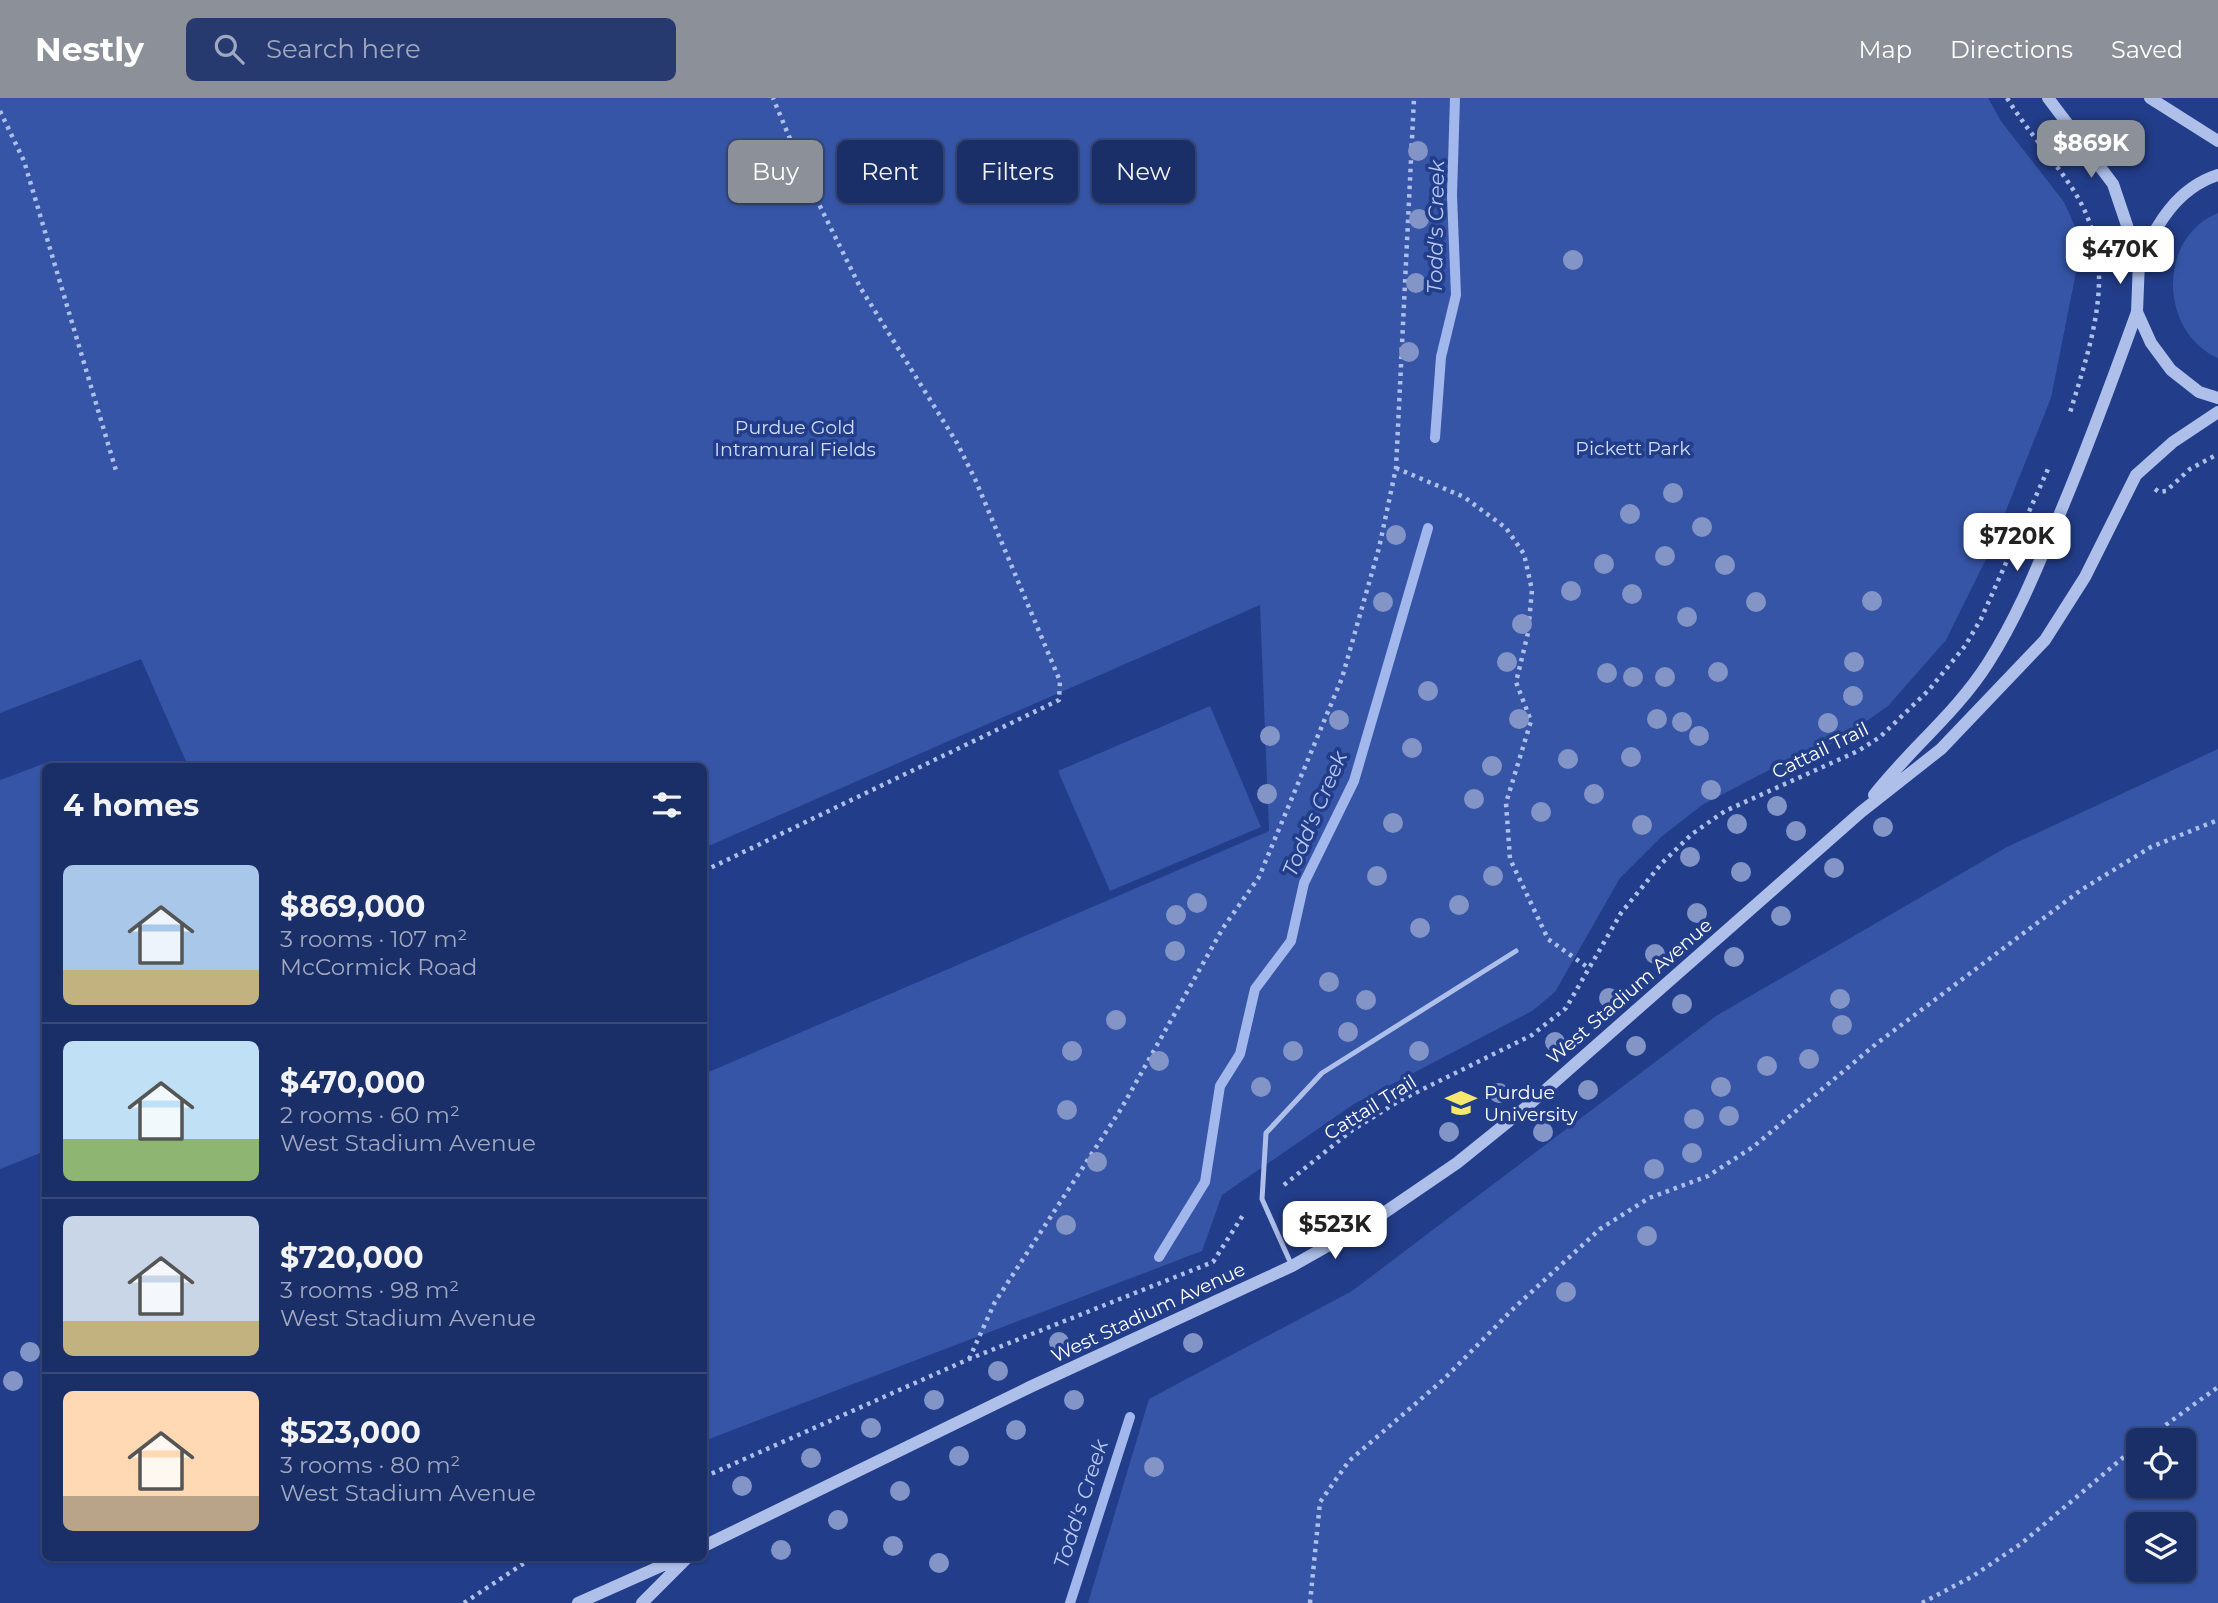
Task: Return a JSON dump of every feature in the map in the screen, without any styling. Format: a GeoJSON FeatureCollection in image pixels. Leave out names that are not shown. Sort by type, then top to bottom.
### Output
{"type":"FeatureCollection","features":[{"type":"Feature","properties":{"kind":"street"},"geometry":{"type":"LineString","coordinates":[[2048,98],[2113,184],[2138,261],[2137,312],[2151,343],[2171,370],[2199,392],[2218,398]]}},
{"type":"Feature","properties":{"kind":"street"},"geometry":{"type":"LineString","coordinates":[[2150,98],[2218,141]]}},
{"type":"Feature","properties":{"kind":"street"},"geometry":{"type":"LineString","coordinates":[[2138,261],[2155,228],[2176,200],[2204,180],[2218,175]]}},
{"type":"Feature","properties":{"kind":"street","name":"West Stadium Avenue"},"geometry":{"type":"LineString","coordinates":[[1861,812],[1894,770],[1946,717],[1970,686],[2019,611],[2089,446],[2137,312]]}},
{"type":"Feature","properties":{"kind":"street","name":"West Stadium Avenue"},"geometry":{"type":"LineString","coordinates":[[707,1545],[1030,1387],[1292,1266],[1375,1219],[1457,1163],[1524,1109],[1861,812],[1941,749],[2045,640],[2085,577],[2136,475],[2173,442],[2218,412]]}},
{"type":"Feature","properties":{"kind":"street"},"geometry":{"type":"LineString","coordinates":[[578,1603],[671,1561]]}},
{"type":"Feature","properties":{"kind":"street"},"geometry":{"type":"LineString","coordinates":[[642,1603],[684,1561]]}},
{"type":"Feature","properties":{"kind":"lane"},"geometry":{"type":"LineString","coordinates":[[1292,1266],[1262,1199],[1266,1133],[1322,1073],[1516,951]]}},
{"type":"Feature","properties":{"kind":"path"},"geometry":{"type":"LineString","coordinates":[[707,870],[1059,700],[1060,691],[1060,681],[975,479],[957,443],[860,287],[808,182],[773,98]]}},
{"type":"Feature","properties":{"kind":"path"},"geometry":{"type":"LineString","coordinates":[[969,1359],[995,1302],[1121,1109],[1223,928],[1259,877],[1342,678],[1379,548],[1396,468],[1414,98]]}},
{"type":"Feature","properties":{"kind":"path"},"geometry":{"type":"LineString","coordinates":[[2007,98],[2071,186],[2098,243],[2100,285],[2094,330],[2067,422]]}},
{"type":"Feature","properties":{"kind":"path"},"geometry":{"type":"LineString","coordinates":[[0,111],[24,161],[117,474]]}},
{"type":"Feature","properties":{"kind":"path"},"geometry":{"type":"LineString","coordinates":[[2148,485],[2159,492],[2166,491],[2190,470],[2218,454]]}},
{"type":"Feature","properties":{"kind":"path","name":"Cattail Trail"},"geometry":{"type":"LineString","coordinates":[[1284,1185],[1351,1131],[1399,1101],[1532,1035],[1566,1008],[1621,913],[1662,863],[1692,834],[1725,811],[1858,751],[1880,737],[1928,691],[1965,646],[1981,619],[2053,459]]}},
{"type":"Feature","properties":{"kind":"path"},"geometry":{"type":"LineString","coordinates":[[1396,468],[1464,497],[1506,528],[1524,554],[1532,590],[1528,633],[1516,682],[1531,721],[1506,803],[1510,859],[1548,939],[1590,969]]}},
{"type":"Feature","properties":{"kind":"path"},"geometry":{"type":"LineString","coordinates":[[1310,1603],[1320,1502],[1349,1461],[1443,1380],[1514,1308],[1600,1229],[1649,1198],[1708,1176],[1753,1147],[1876,1044],[2081,890],[2151,847],[2218,820]]}},
{"type":"Feature","properties":{"kind":"path"},"geometry":{"type":"LineString","coordinates":[[707,1476],[969,1359],[1213,1262],[1246,1210]]}},
{"type":"Feature","properties":{"kind":"path"},"geometry":{"type":"LineString","coordinates":[[2162,1428],[2218,1387]]}},
{"type":"Feature","properties":{"kind":"path"},"geometry":{"type":"LineString","coordinates":[[1922,1603],[1973,1576],[2022,1543],[2126,1455]]}},
{"type":"Feature","properties":{"kind":"path"},"geometry":{"type":"LineString","coordinates":[[464,1603],[527,1561]]}},
{"type":"Feature","properties":{"kind":"green space"},"geometry":{"type":"Polygon","coordinates":[[[0,98],[1988,98],[2001,121],[2064,202],[2076,229],[2079,257],[2051,398],[1989,553],[1946,640],[1888,706],[1840,740],[1773,768],[1702,805],[1660,838],[1620,878],[1555,992],[1532,1011],[1354,1104],[1222,1195],[1202,1251],[707,1440],[707,1073],[1269,831],[1260,605],[707,847],[707,763],[187,763],[141,659],[0,713],[0,98]]]}},
{"type":"Feature","properties":{"kind":"green space"},"geometry":{"type":"Polygon","coordinates":[[[2218,213],[2218,358],[2199,346],[2185,328],[2176,308],[2173,286],[2175,263],[2184,243],[2198,225],[2218,213]]]}},
{"type":"Feature","properties":{"kind":"green space"},"geometry":{"type":"Polygon","coordinates":[[[1210,706],[1261,827],[1110,891],[1058,771],[1210,706]]]}},
{"type":"Feature","properties":{"kind":"green space"},"geometry":{"type":"Polygon","coordinates":[[[2218,749],[2218,1603],[1088,1603],[1149,1399],[1352,1291],[1716,1016],[2007,847],[2218,749]]]}},
{"type":"Feature","properties":{"kind":"green space"},"geometry":{"type":"Polygon","coordinates":[[[42,764],[42,1152],[0,1169],[0,780],[42,764]]]}},
{"type":"Feature","properties":{"kind":"waterway","name":"Todd's Creek"},"geometry":{"type":"LineString","coordinates":[[1435,438],[1441,357],[1456,295],[1452,195],[1455,98]]}},
{"type":"Feature","properties":{"kind":"waterway","name":"Todd's Creek"},"geometry":{"type":"LineString","coordinates":[[1159,1257],[1205,1182],[1220,1086],[1240,1054],[1255,989],[1291,941],[1304,883],[1354,781],[1428,528]]}},
{"type":"Feature","properties":{"kind":"waterway","name":"Todd's Creek"},"geometry":{"type":"LineString","coordinates":[[1070,1603],[1130,1417]]}},
{"type":"Feature","properties":{"kind":"place","name":"Purdue University"},"geometry":{"type":"Point","coordinates":[1461,1103]}},
{"type":"Feature","properties":{"kind":"park label","name":"Purdue Gold Intramural Fields"},"geometry":{"type":"Point","coordinates":[795,438]}},
{"type":"Feature","properties":{"kind":"park label","name":"Pickett Park"},"geometry":{"type":"Point","coordinates":[1633,448]}}]}
